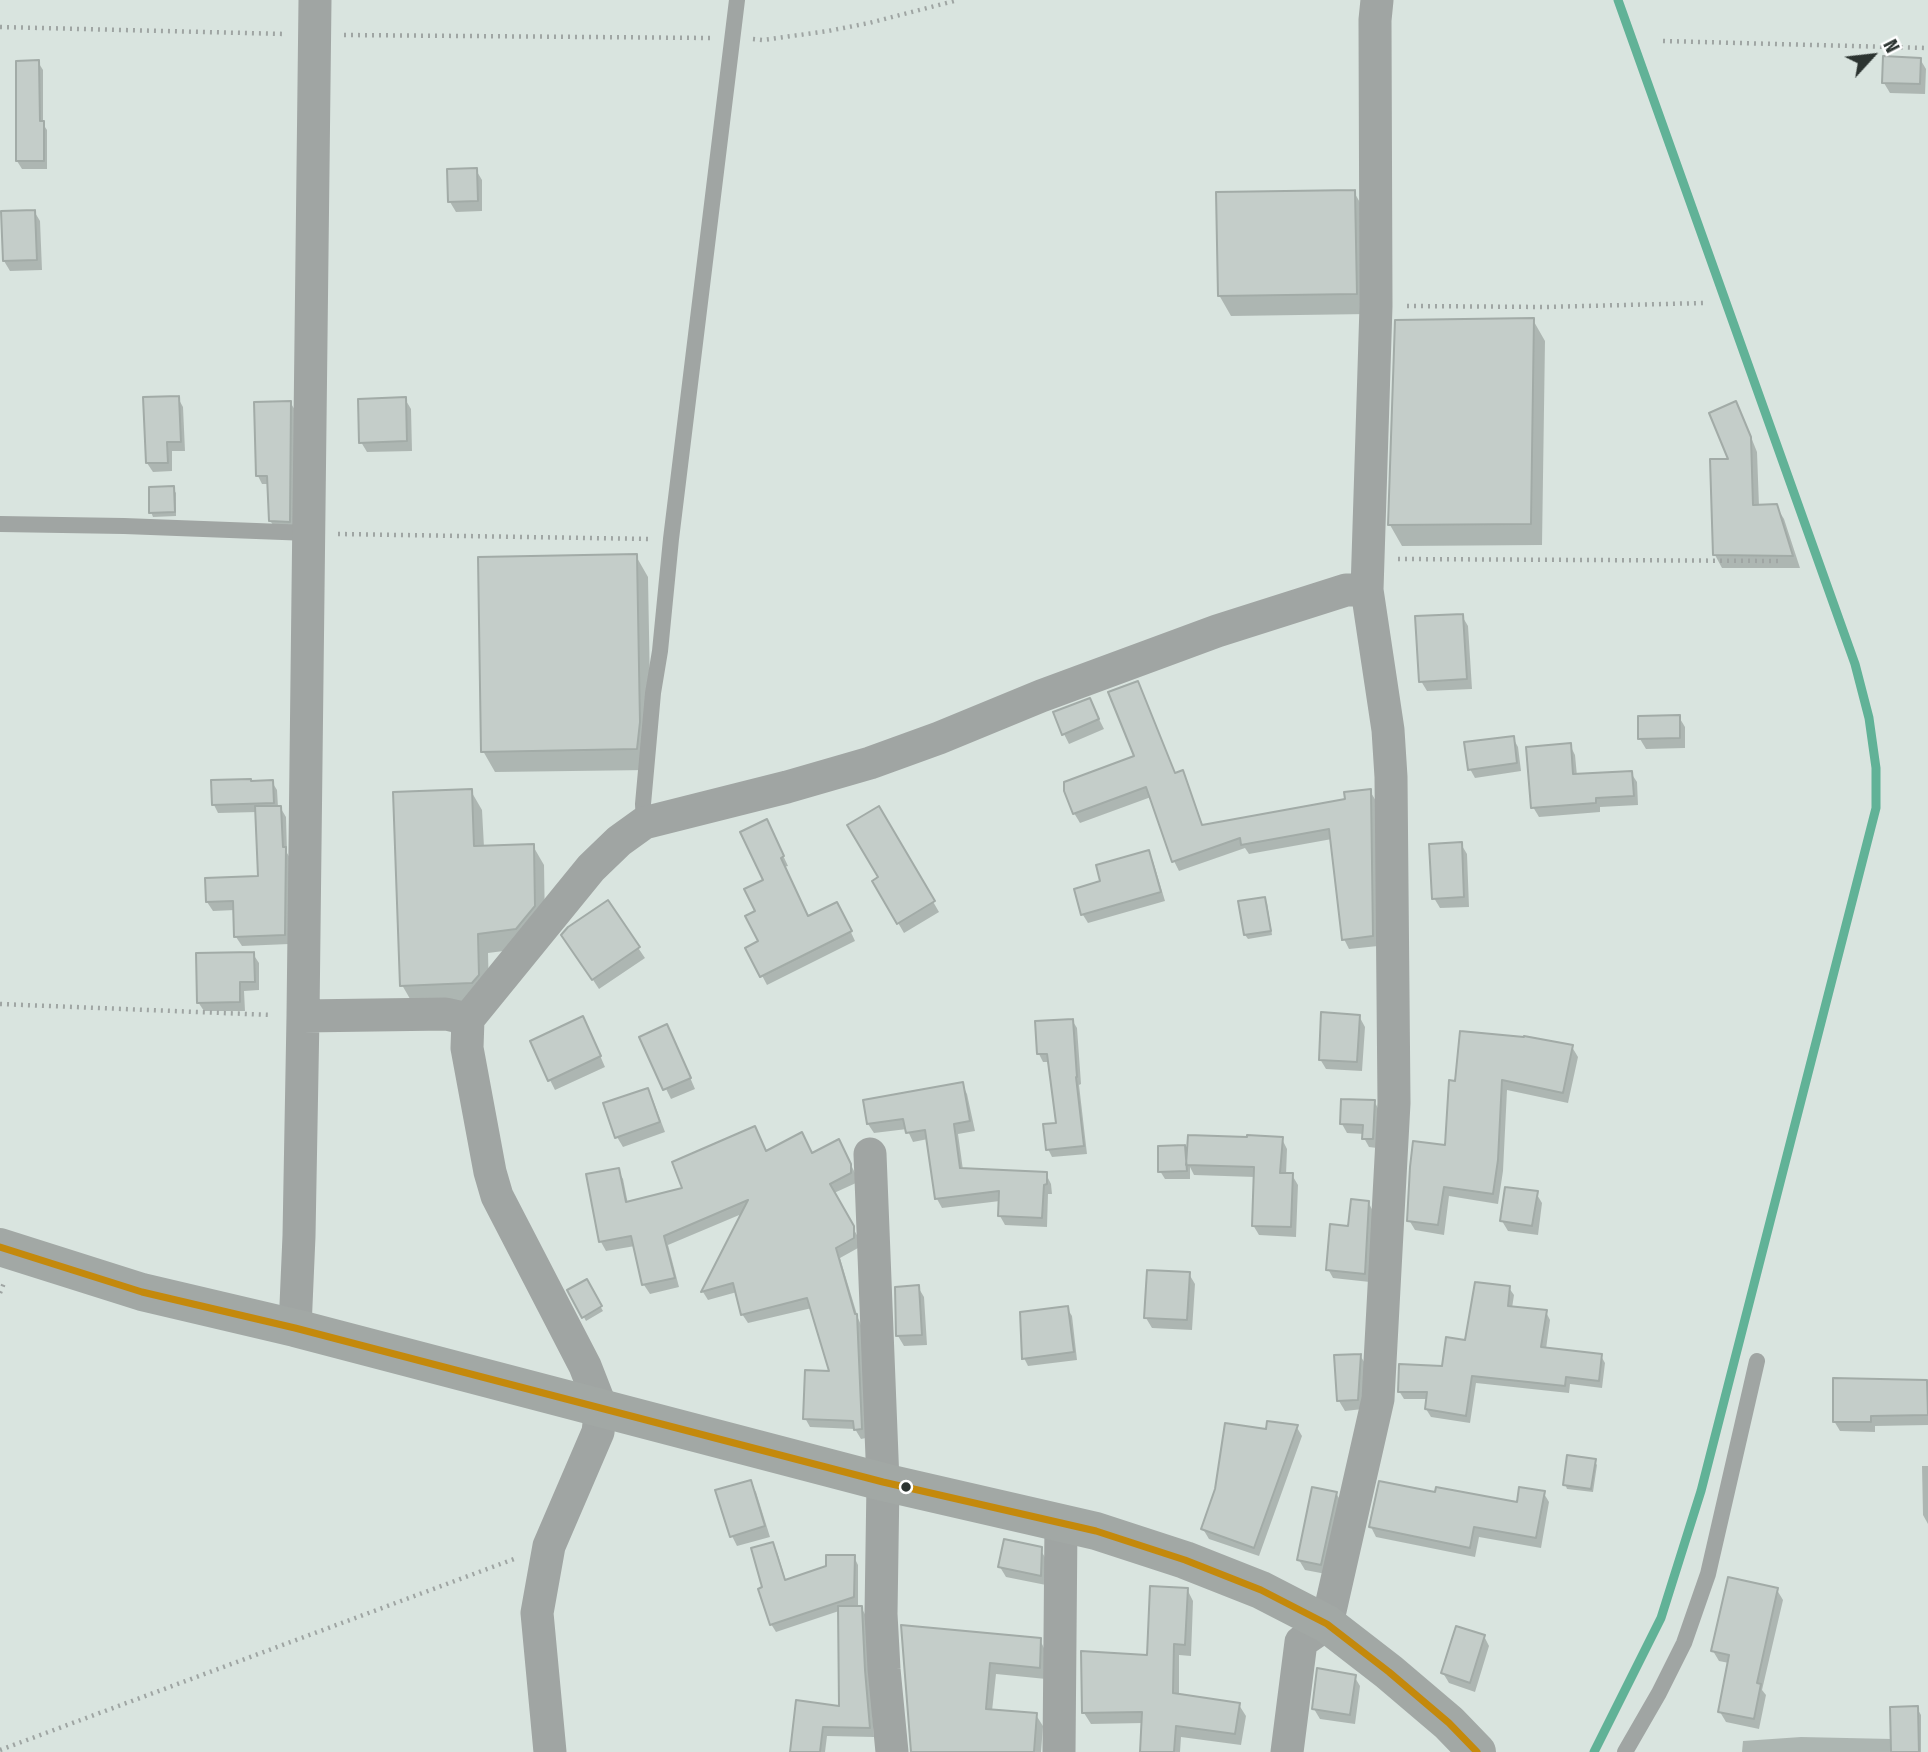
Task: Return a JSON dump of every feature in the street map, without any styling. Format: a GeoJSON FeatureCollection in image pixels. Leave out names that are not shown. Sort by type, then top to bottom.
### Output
{"type":"FeatureCollection","features":[{"type":"Feature","properties":{"kind":"main road"},"geometry":{"type":"LineString","coordinates":[[0,1247],[142,1293],[295,1328],[883,1482],[1096,1531],[1185,1560],[1261,1590],[1327,1625],[1389,1672],[1449,1723],[1477,1752]]}},
{"type":"Feature","properties":{"kind":"street"},"geometry":{"type":"LineString","coordinates":[[295,1328],[303,1016],[315,0]]}},
{"type":"Feature","properties":{"kind":"street"},"geometry":{"type":"LineString","coordinates":[[1287,1752],[1301,1642],[1327,1625],[1378,1399],[1394,1103],[1391,777],[1388,730],[1368,574],[1376,306],[1377,0]]}},
{"type":"Feature","properties":{"kind":"street"},"geometry":{"type":"LineString","coordinates":[[550,1752],[537,1613],[549,1546],[598,1432],[601,1407],[585,1366],[497,1196],[467,1048],[468,1019],[591,868],[618,841],[644,823],[788,787],[870,763],[1217,631],[1346,590],[1368,574]]}},
{"type":"Feature","properties":{"kind":"street"},"geometry":{"type":"LineString","coordinates":[[303,1016],[446,1014],[468,1019]]}},
{"type":"Feature","properties":{"kind":"street"},"geometry":{"type":"LineString","coordinates":[[870,1154],[883,1482],[881,1614],[892,1752]]}},
{"type":"Feature","properties":{"kind":"street"},"geometry":{"type":"LineString","coordinates":[[1059,1752],[1061,1523]]}},
{"type":"Feature","properties":{"kind":"lane"},"geometry":{"type":"LineString","coordinates":[[644,823],[643,804],[653,692],[737,0]]}},
{"type":"Feature","properties":{"kind":"lane"},"geometry":{"type":"LineString","coordinates":[[0,524],[309,533]]}},
{"type":"Feature","properties":{"kind":"lane"},"geometry":{"type":"LineString","coordinates":[[1625,1752],[1684,1643],[1708,1574],[1757,1361]]}},
{"type":"Feature","properties":{"kind":"path"},"geometry":{"type":"LineString","coordinates":[[0,27],[763,40],[869,23],[958,0]]}},
{"type":"Feature","properties":{"kind":"path"},"geometry":{"type":"LineString","coordinates":[[1662,41],[1928,48]]}},
{"type":"Feature","properties":{"kind":"path"},"geometry":{"type":"LineString","coordinates":[[1376,306],[1545,307],[1704,303]]}},
{"type":"Feature","properties":{"kind":"path"},"geometry":{"type":"LineString","coordinates":[[309,533],[671,540]]}},
{"type":"Feature","properties":{"kind":"path"},"geometry":{"type":"LineString","coordinates":[[1368,574],[1779,561]]}},
{"type":"Feature","properties":{"kind":"path"},"geometry":{"type":"LineString","coordinates":[[0,1004],[303,1016]]}},
{"type":"Feature","properties":{"kind":"path"},"geometry":{"type":"LineString","coordinates":[[0,1750],[549,1546]]}},
{"type":"Feature","properties":{"kind":"building"},"geometry":{"type":"Polygon","coordinates":[[[1883,56],[1921,58],[1920,84],[1882,83],[1883,56]]]}},
{"type":"Feature","properties":{"kind":"building"},"geometry":{"type":"Polygon","coordinates":[[[39,60],[44,161],[16,161],[16,61],[39,60]]]}},
{"type":"Feature","properties":{"kind":"building"},"geometry":{"type":"Polygon","coordinates":[[[477,168],[478,201],[448,202],[447,169],[477,168]]]}},
{"type":"Feature","properties":{"kind":"building"},"geometry":{"type":"Polygon","coordinates":[[[1355,190],[1357,294],[1218,296],[1216,192],[1355,190]]]}},
{"type":"Feature","properties":{"kind":"building"},"geometry":{"type":"Polygon","coordinates":[[[35,210],[37,260],[3,261],[1,211],[35,210]]]}},
{"type":"Feature","properties":{"kind":"building"},"geometry":{"type":"Polygon","coordinates":[[[1534,318],[1531,524],[1388,525],[1395,320],[1534,318]]]}},
{"type":"Feature","properties":{"kind":"building"},"geometry":{"type":"Polygon","coordinates":[[[179,396],[181,442],[167,442],[168,463],[146,463],[143,397],[179,396]]]}},
{"type":"Feature","properties":{"kind":"building"},"geometry":{"type":"Polygon","coordinates":[[[406,397],[407,441],[359,443],[358,399],[406,397]]]}},
{"type":"Feature","properties":{"kind":"building"},"geometry":{"type":"Polygon","coordinates":[[[291,401],[290,522],[269,521],[267,476],[256,476],[254,402],[291,401]]]}},
{"type":"Feature","properties":{"kind":"building"},"geometry":{"type":"Polygon","coordinates":[[[1736,401],[1751,437],[1753,505],[1777,504],[1793,556],[1713,555],[1710,459],[1728,459],[1709,413],[1736,401]]]}},
{"type":"Feature","properties":{"kind":"building"},"geometry":{"type":"Polygon","coordinates":[[[174,486],[175,512],[149,513],[149,487],[174,486]]]}},
{"type":"Feature","properties":{"kind":"building"},"geometry":{"type":"Polygon","coordinates":[[[637,554],[640,722],[637,749],[481,752],[478,557],[637,554]]]}},
{"type":"Feature","properties":{"kind":"building"},"geometry":{"type":"Polygon","coordinates":[[[1463,614],[1467,679],[1419,682],[1415,616],[1463,614]]]}},
{"type":"Feature","properties":{"kind":"building"},"geometry":{"type":"Polygon","coordinates":[[[1138,681],[1175,773],[1183,770],[1202,825],[1345,799],[1344,792],[1371,789],[1373,936],[1342,940],[1329,829],[1241,845],[1240,838],[1172,862],[1146,787],[1073,814],[1064,791],[1064,782],[1134,756],[1108,692],[1138,681]]]}},
{"type":"Feature","properties":{"kind":"building"},"geometry":{"type":"Polygon","coordinates":[[[1090,698],[1099,719],[1062,735],[1053,712],[1090,698]]]}},
{"type":"Feature","properties":{"kind":"building"},"geometry":{"type":"Polygon","coordinates":[[[1680,715],[1680,738],[1638,739],[1638,716],[1680,715]]]}},
{"type":"Feature","properties":{"kind":"building"},"geometry":{"type":"Polygon","coordinates":[[[1514,736],[1517,763],[1468,770],[1464,742],[1514,736]]]}},
{"type":"Feature","properties":{"kind":"building"},"geometry":{"type":"Polygon","coordinates":[[[1571,743],[1573,774],[1632,771],[1634,796],[1596,798],[1596,803],[1531,808],[1526,747],[1571,743]]]}},
{"type":"Feature","properties":{"kind":"building"},"geometry":{"type":"Polygon","coordinates":[[[211,780],[273,780],[274,803],[212,805],[211,780]]]}},
{"type":"Feature","properties":{"kind":"building"},"geometry":{"type":"Polygon","coordinates":[[[472,789],[474,846],[534,844],[535,906],[516,929],[478,934],[479,975],[472,983],[400,986],[393,792],[472,789]]]}},
{"type":"Feature","properties":{"kind":"building"},"geometry":{"type":"Polygon","coordinates":[[[255,806],[281,806],[283,847],[286,847],[285,935],[234,937],[233,901],[206,902],[205,878],[258,876],[255,806]]]}},
{"type":"Feature","properties":{"kind":"building"},"geometry":{"type":"Polygon","coordinates":[[[879,806],[935,901],[897,924],[872,881],[878,877],[847,825],[879,806]]]}},
{"type":"Feature","properties":{"kind":"building"},"geometry":{"type":"Polygon","coordinates":[[[767,819],[784,856],[781,858],[808,916],[837,902],[852,931],[760,977],[745,948],[758,941],[745,916],[755,911],[744,889],[763,880],[740,832],[767,819]]]}},
{"type":"Feature","properties":{"kind":"building"},"geometry":{"type":"Polygon","coordinates":[[[1462,842],[1464,897],[1432,899],[1429,844],[1462,842]]]}},
{"type":"Feature","properties":{"kind":"building"},"geometry":{"type":"Polygon","coordinates":[[[1149,850],[1161,892],[1081,915],[1074,889],[1100,881],[1096,865],[1149,850]]]}},
{"type":"Feature","properties":{"kind":"building"},"geometry":{"type":"Polygon","coordinates":[[[1265,897],[1271,931],[1244,935],[1238,901],[1265,897]]]}},
{"type":"Feature","properties":{"kind":"building"},"geometry":{"type":"Polygon","coordinates":[[[608,900],[640,947],[592,980],[561,935],[568,927],[608,900]]]}},
{"type":"Feature","properties":{"kind":"building"},"geometry":{"type":"Polygon","coordinates":[[[254,952],[255,982],[240,982],[240,1002],[197,1003],[196,953],[254,952]]]}},
{"type":"Feature","properties":{"kind":"building"},"geometry":{"type":"Polygon","coordinates":[[[1321,1012],[1360,1015],[1357,1062],[1319,1060],[1321,1012]]]}},
{"type":"Feature","properties":{"kind":"building"},"geometry":{"type":"Polygon","coordinates":[[[583,1016],[601,1056],[548,1081],[530,1041],[583,1016]]]}},
{"type":"Feature","properties":{"kind":"building"},"geometry":{"type":"Polygon","coordinates":[[[1073,1019],[1084,1146],[1046,1150],[1043,1124],[1056,1123],[1047,1054],[1037,1054],[1035,1021],[1073,1019]]]}},
{"type":"Feature","properties":{"kind":"building"},"geometry":{"type":"Polygon","coordinates":[[[667,1024],[691,1078],[663,1090],[639,1037],[667,1024]]]}},
{"type":"Feature","properties":{"kind":"building"},"geometry":{"type":"Polygon","coordinates":[[[1460,1031],[1524,1036],[1573,1045],[1563,1093],[1502,1080],[1498,1160],[1493,1194],[1444,1187],[1438,1225],[1407,1221],[1413,1141],[1445,1145],[1449,1080],[1455,1081],[1460,1031]]]}},
{"type":"Feature","properties":{"kind":"building"},"geometry":{"type":"Polygon","coordinates":[[[963,1082],[970,1121],[954,1124],[960,1168],[1047,1172],[1042,1218],[998,1216],[999,1191],[935,1199],[925,1130],[906,1133],[903,1119],[867,1124],[863,1100],[963,1082]]]}},
{"type":"Feature","properties":{"kind":"building"},"geometry":{"type":"Polygon","coordinates":[[[648,1088],[660,1122],[615,1138],[603,1103],[648,1088]]]}},
{"type":"Feature","properties":{"kind":"building"},"geometry":{"type":"Polygon","coordinates":[[[1341,1099],[1375,1100],[1373,1139],[1362,1139],[1363,1125],[1340,1124],[1341,1099]]]}},
{"type":"Feature","properties":{"kind":"building"},"geometry":{"type":"Polygon","coordinates":[[[755,1126],[766,1151],[802,1132],[812,1153],[839,1139],[851,1164],[851,1173],[830,1184],[854,1226],[854,1238],[836,1248],[857,1314],[862,1429],[854,1430],[853,1421],[803,1419],[805,1370],[829,1371],[807,1298],[741,1315],[733,1283],[701,1292],[748,1200],[664,1236],[675,1278],[642,1285],[631,1236],[599,1242],[586,1174],[619,1168],[626,1202],[682,1188],[672,1162],[755,1126]]]}},
{"type":"Feature","properties":{"kind":"building"},"geometry":{"type":"Polygon","coordinates":[[[1188,1135],[1283,1137],[1280,1173],[1293,1173],[1291,1227],[1252,1226],[1254,1167],[1186,1165],[1188,1135]]]}},
{"type":"Feature","properties":{"kind":"building"},"geometry":{"type":"Polygon","coordinates":[[[1185,1145],[1187,1171],[1158,1172],[1158,1146],[1185,1145]]]}},
{"type":"Feature","properties":{"kind":"building"},"geometry":{"type":"Polygon","coordinates":[[[1505,1187],[1538,1191],[1532,1226],[1500,1221],[1505,1187]]]}},
{"type":"Feature","properties":{"kind":"building"},"geometry":{"type":"Polygon","coordinates":[[[1351,1199],[1369,1201],[1365,1274],[1326,1270],[1330,1224],[1348,1226],[1351,1199]]]}},
{"type":"Feature","properties":{"kind":"building"},"geometry":{"type":"Polygon","coordinates":[[[1147,1270],[1190,1272],[1187,1320],[1144,1318],[1147,1270]]]}},
{"type":"Feature","properties":{"kind":"building"},"geometry":{"type":"Polygon","coordinates":[[[587,1279],[602,1306],[582,1318],[567,1290],[587,1279]]]}},
{"type":"Feature","properties":{"kind":"building"},"geometry":{"type":"Polygon","coordinates":[[[1475,1282],[1510,1286],[1508,1306],[1547,1310],[1541,1347],[1602,1354],[1599,1381],[1566,1377],[1565,1386],[1472,1376],[1466,1416],[1425,1409],[1427,1392],[1398,1392],[1399,1364],[1442,1366],[1446,1337],[1465,1340],[1475,1282]]]}},
{"type":"Feature","properties":{"kind":"building"},"geometry":{"type":"Polygon","coordinates":[[[919,1285],[922,1335],[896,1336],[895,1287],[919,1285]]]}},
{"type":"Feature","properties":{"kind":"building"},"geometry":{"type":"Polygon","coordinates":[[[1068,1306],[1074,1352],[1022,1359],[1020,1312],[1068,1306]]]}},
{"type":"Feature","properties":{"kind":"building"},"geometry":{"type":"Polygon","coordinates":[[[1361,1354],[1358,1400],[1337,1401],[1334,1355],[1361,1354]]]}},
{"type":"Feature","properties":{"kind":"building"},"geometry":{"type":"Polygon","coordinates":[[[1833,1378],[1927,1380],[1928,1415],[1871,1416],[1871,1422],[1833,1422],[1833,1378]]]}},
{"type":"Feature","properties":{"kind":"building"},"geometry":{"type":"Polygon","coordinates":[[[1267,1421],[1298,1425],[1254,1548],[1201,1529],[1215,1489],[1225,1423],[1266,1429],[1267,1421]]]}},
{"type":"Feature","properties":{"kind":"building"},"geometry":{"type":"Polygon","coordinates":[[[1567,1455],[1596,1459],[1591,1489],[1563,1485],[1567,1455]]]}},
{"type":"Feature","properties":{"kind":"building"},"geometry":{"type":"Polygon","coordinates":[[[751,1480],[765,1526],[730,1537],[715,1490],[751,1480]]]}},
{"type":"Feature","properties":{"kind":"building"},"geometry":{"type":"Polygon","coordinates":[[[1379,1481],[1435,1492],[1436,1487],[1517,1502],[1519,1487],[1545,1491],[1536,1538],[1474,1527],[1470,1548],[1369,1527],[1379,1481]]]}},
{"type":"Feature","properties":{"kind":"building"},"geometry":{"type":"Polygon","coordinates":[[[1312,1487],[1337,1492],[1321,1565],[1297,1560],[1312,1487]]]}},
{"type":"Feature","properties":{"kind":"building"},"geometry":{"type":"Polygon","coordinates":[[[1004,1539],[1042,1547],[1041,1576],[998,1567],[1004,1539]]]}},
{"type":"Feature","properties":{"kind":"building"},"geometry":{"type":"Polygon","coordinates":[[[773,1542],[785,1580],[826,1566],[826,1555],[855,1555],[854,1597],[770,1625],[758,1589],[762,1587],[751,1548],[773,1542]]]}},
{"type":"Feature","properties":{"kind":"building"},"geometry":{"type":"Polygon","coordinates":[[[1728,1577],[1778,1588],[1757,1683],[1761,1684],[1754,1719],[1718,1712],[1729,1655],[1711,1651],[1728,1577]]]}},
{"type":"Feature","properties":{"kind":"building"},"geometry":{"type":"Polygon","coordinates":[[[1150,1586],[1188,1588],[1185,1645],[1174,1644],[1173,1693],[1240,1703],[1235,1734],[1176,1726],[1174,1752],[1140,1752],[1142,1712],[1082,1713],[1081,1651],[1147,1655],[1150,1586]]]}},
{"type":"Feature","properties":{"kind":"building"},"geometry":{"type":"Polygon","coordinates":[[[838,1606],[862,1606],[870,1728],[823,1727],[820,1752],[790,1752],[796,1700],[839,1706],[838,1606]]]}},
{"type":"Feature","properties":{"kind":"building"},"geometry":{"type":"Polygon","coordinates":[[[901,1625],[1041,1638],[1040,1668],[990,1663],[986,1709],[1037,1713],[1034,1752],[911,1752],[901,1625]]]}},
{"type":"Feature","properties":{"kind":"building"},"geometry":{"type":"Polygon","coordinates":[[[1456,1626],[1485,1635],[1470,1683],[1441,1673],[1456,1626]]]}},
{"type":"Feature","properties":{"kind":"building"},"geometry":{"type":"Polygon","coordinates":[[[1317,1668],[1356,1675],[1350,1715],[1312,1709],[1317,1668]]]}},
{"type":"Feature","properties":{"kind":"building"},"geometry":{"type":"Polygon","coordinates":[[[1918,1706],[1919,1752],[1891,1752],[1890,1707],[1918,1706]]]}},
{"type":"Feature","properties":{"kind":"waterway"},"geometry":{"type":"LineString","coordinates":[[1594,1752],[1661,1618],[1701,1491],[1876,808],[1876,768],[1869,718],[1855,664],[1618,0]]}},
{"type":"Feature","properties":{"kind":"transit line"},"geometry":{"type":"LineString","coordinates":[[0,1247],[142,1292],[295,1328],[883,1482],[1096,1531],[1185,1560],[1261,1590],[1327,1624],[1449,1723],[1477,1752]]}}]}
